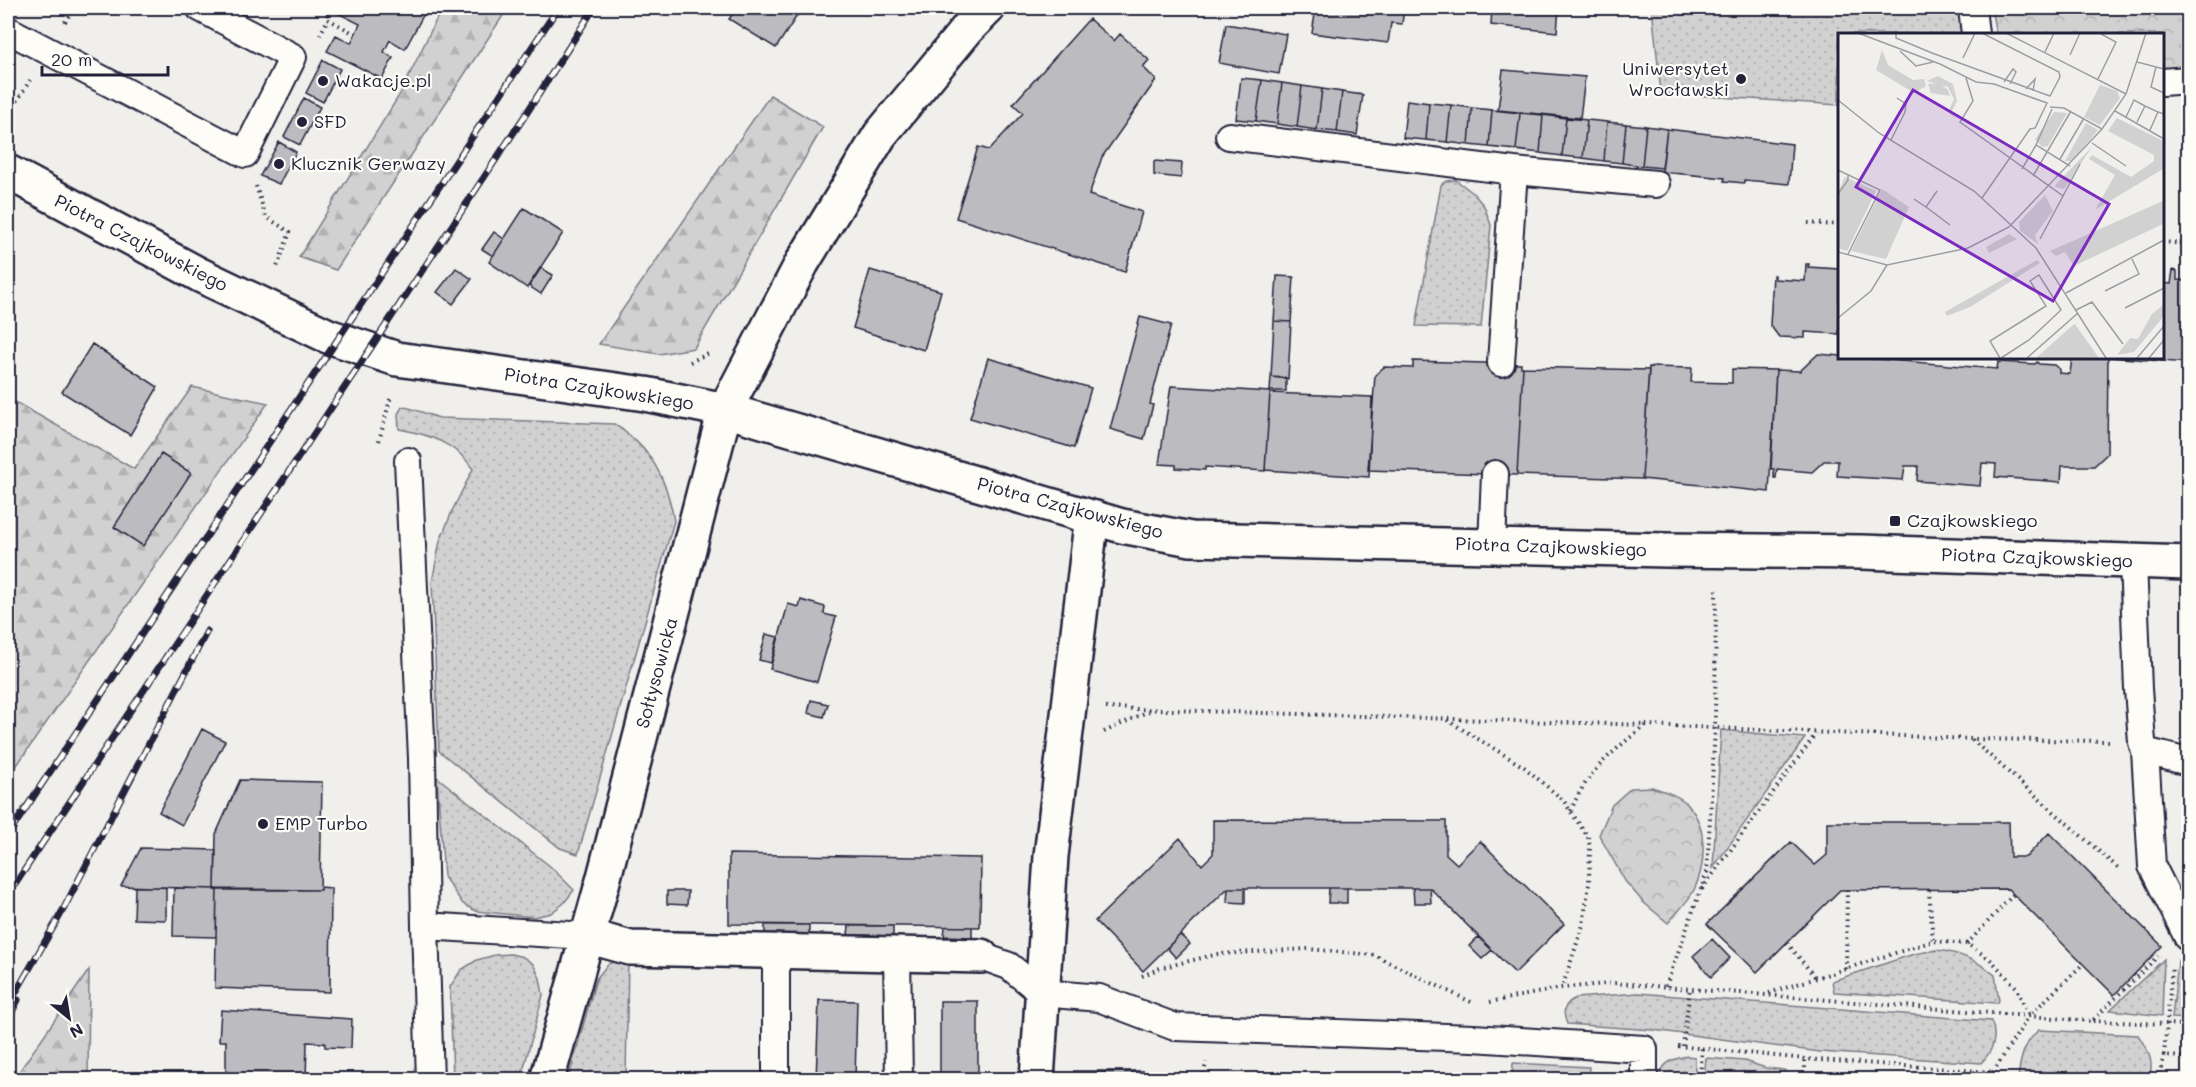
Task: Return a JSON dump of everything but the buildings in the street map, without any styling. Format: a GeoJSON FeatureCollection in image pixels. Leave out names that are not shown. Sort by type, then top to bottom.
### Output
{"type":"FeatureCollection","features":[{"type":"Feature","properties":{"kind":"street","name":"Sołtysowicka"},"geometry":{"type":"LineString","coordinates":[[547,1080],[725,410],[802,263],[880,135],[968,28],[988,8]]}},
{"type":"Feature","properties":{"kind":"street","name":"Piotra Czajkowskiego"},"geometry":{"type":"LineString","coordinates":[[8,172],[200,275],[338,339],[398,358],[645,394],[725,410],[1122,526],[1191,539],[1861,552],[2188,563]]}},
{"type":"Feature","properties":{"kind":"street"},"geometry":{"type":"LineString","coordinates":[[1037,1080],[1051,856],[1090,532],[1095,518]]}},
{"type":"Feature","properties":{"kind":"street"},"geometry":{"type":"LineString","coordinates":[[587,936],[630,948],[981,956]]}},
{"type":"Feature","properties":{"kind":"lane"},"geometry":{"type":"LineString","coordinates":[[8,30],[245,154],[293,57],[200,8]]}},
{"type":"Feature","properties":{"kind":"lane"},"geometry":{"type":"LineString","coordinates":[[1972,8],[1975,33]]}},
{"type":"Feature","properties":{"kind":"lane"},"geometry":{"type":"LineString","coordinates":[[2163,82],[2188,80]]}},
{"type":"Feature","properties":{"kind":"lane"},"geometry":{"type":"LineString","coordinates":[[1229,136],[1514,171],[1656,184]]}},
{"type":"Feature","properties":{"kind":"lane"},"geometry":{"type":"LineString","coordinates":[[1501,363],[1514,171]]}},
{"type":"Feature","properties":{"kind":"lane"},"geometry":{"type":"LineString","coordinates":[[408,461],[422,758],[430,1080]]}},
{"type":"Feature","properties":{"kind":"lane"},"geometry":{"type":"LineString","coordinates":[[1492,545],[1495,474]]}},
{"type":"Feature","properties":{"kind":"lane"},"geometry":{"type":"LineString","coordinates":[[2133,561],[2133,596],[2152,866],[2177,943]]}},
{"type":"Feature","properties":{"kind":"lane"},"geometry":{"type":"LineString","coordinates":[[2144,746],[2188,762]]}},
{"type":"Feature","properties":{"kind":"lane"},"geometry":{"type":"LineString","coordinates":[[425,926],[587,936]]}},
{"type":"Feature","properties":{"kind":"lane"},"geometry":{"type":"LineString","coordinates":[[776,952],[776,1080]]}},
{"type":"Feature","properties":{"kind":"lane"},"geometry":{"type":"LineString","coordinates":[[897,954],[899,1080]]}},
{"type":"Feature","properties":{"kind":"lane"},"geometry":{"type":"LineString","coordinates":[[981,956],[1009,966],[1042,993],[1099,998],[1175,1027],[1473,1038],[1644,1049],[1644,1080]]}},
{"type":"Feature","properties":{"kind":"path"},"geometry":{"type":"LineString","coordinates":[[293,57],[311,50],[328,19],[327,11],[319,8]]}},
{"type":"Feature","properties":{"kind":"path"},"geometry":{"type":"LineString","coordinates":[[328,19],[355,34]]}},
{"type":"Feature","properties":{"kind":"path"},"geometry":{"type":"LineString","coordinates":[[266,217],[290,232],[273,278]]}},
{"type":"Feature","properties":{"kind":"path"},"geometry":{"type":"LineString","coordinates":[[1808,223],[1838,225]]}},
{"type":"Feature","properties":{"kind":"path"},"geometry":{"type":"LineString","coordinates":[[2163,242],[2188,244]]}},
{"type":"Feature","properties":{"kind":"path"},"geometry":{"type":"LineString","coordinates":[[682,365],[715,351]]}},
{"type":"Feature","properties":{"kind":"path"},"geometry":{"type":"LineString","coordinates":[[1666,986],[1707,872],[1715,728],[1716,550]]}},
{"type":"Feature","properties":{"kind":"path"},"geometry":{"type":"LineString","coordinates":[[1069,706],[1646,725],[2144,746]]}},
{"type":"Feature","properties":{"kind":"path"},"geometry":{"type":"LineString","coordinates":[[1065,751],[1152,710]]}},
{"type":"Feature","properties":{"kind":"path"},"geometry":{"type":"LineString","coordinates":[[1445,719],[1524,767],[1563,800],[1588,837],[1589,884],[1583,925],[1562,988]]}},
{"type":"Feature","properties":{"kind":"path"},"geometry":{"type":"LineString","coordinates":[[1571,812],[1578,792],[1590,774],[1646,725]]}},
{"type":"Feature","properties":{"kind":"path"},"geometry":{"type":"LineString","coordinates":[[1698,895],[1817,733]]}},
{"type":"Feature","properties":{"kind":"path"},"geometry":{"type":"LineString","coordinates":[[1971,739],[2123,872]]}},
{"type":"Feature","properties":{"kind":"path"},"geometry":{"type":"LineString","coordinates":[[1846,969],[1847,890]]}},
{"type":"Feature","properties":{"kind":"path"},"geometry":{"type":"LineString","coordinates":[[1929,890],[1933,941]]}},
{"type":"Feature","properties":{"kind":"path"},"geometry":{"type":"LineString","coordinates":[[1967,944],[2013,895]]}},
{"type":"Feature","properties":{"kind":"path"},"geometry":{"type":"LineString","coordinates":[[1766,994],[1933,941],[1967,944],[1990,959],[2016,987],[2029,1016]]}},
{"type":"Feature","properties":{"kind":"path"},"geometry":{"type":"LineString","coordinates":[[1786,943],[1816,978]]}},
{"type":"Feature","properties":{"kind":"path"},"geometry":{"type":"LineString","coordinates":[[2092,1021],[2177,943]]}},
{"type":"Feature","properties":{"kind":"path"},"geometry":{"type":"LineString","coordinates":[[1099,998],[1160,968],[1218,954],[1308,949],[1374,955],[1477,1005]]}},
{"type":"Feature","properties":{"kind":"path"},"geometry":{"type":"LineString","coordinates":[[1993,1072],[2029,1016],[2083,964]]}},
{"type":"Feature","properties":{"kind":"path"},"geometry":{"type":"LineString","coordinates":[[2158,1080],[2164,1056],[2173,965]]}},
{"type":"Feature","properties":{"kind":"path"},"geometry":{"type":"LineString","coordinates":[[1487,1002],[1562,988],[1616,983],[2092,1021],[2188,1025]]}},
{"type":"Feature","properties":{"kind":"path"},"geometry":{"type":"LineString","coordinates":[[1683,1046],[1690,988]]}},
{"type":"Feature","properties":{"kind":"path"},"geometry":{"type":"LineString","coordinates":[[1644,1049],[1683,1046],[1805,1059],[1993,1072],[1999,1080]]}},
{"type":"Feature","properties":{"kind":"path"},"geometry":{"type":"LineString","coordinates":[[1700,1080],[1702,1048]]}},
{"type":"Feature","properties":{"kind":"path"},"geometry":{"type":"LineString","coordinates":[[2164,1056],[2188,1058]]}},
{"type":"Feature","properties":{"kind":"path"},"geometry":{"type":"LineString","coordinates":[[1805,1059],[1805,1080]]}},
{"type":"Feature","properties":{"kind":"green space"},"geometry":{"type":"Polygon","coordinates":[[[442,8],[508,8],[336,270],[299,257],[400,94],[442,8]]]}},
{"type":"Feature","properties":{"kind":"green space"},"geometry":{"type":"Polygon","coordinates":[[[1652,8],[1961,8],[1963,33],[1838,33],[1838,105],[1661,93],[1652,8]]]}},
{"type":"Feature","properties":{"kind":"green space"},"geometry":{"type":"Polygon","coordinates":[[[1991,8],[2188,8],[2188,68],[2163,70],[2163,33],[1996,33],[1991,8]]]}},
{"type":"Feature","properties":{"kind":"green space"},"geometry":{"type":"Polygon","coordinates":[[[770,95],[823,127],[694,348],[659,354],[599,344],[770,95]]]}},
{"type":"Feature","properties":{"kind":"green space"},"geometry":{"type":"Polygon","coordinates":[[[1456,180],[1473,193],[1484,206],[1491,225],[1481,327],[1416,326],[1441,185],[1446,181],[1456,180]]]}},
{"type":"Feature","properties":{"kind":"green space"},"geometry":{"type":"Polygon","coordinates":[[[192,387],[268,403],[8,778],[8,398],[134,469],[192,387]]]}},
{"type":"Feature","properties":{"kind":"green space"},"geometry":{"type":"Polygon","coordinates":[[[402,407],[440,418],[614,424],[638,443],[662,478],[674,521],[578,854],[560,848],[439,751],[432,582],[440,541],[473,469],[458,452],[440,441],[399,429],[398,414],[402,407]]]}},
{"type":"Feature","properties":{"kind":"green space"},"geometry":{"type":"Polygon","coordinates":[[[1721,730],[1805,738],[1713,868],[1721,730]]]}},
{"type":"Feature","properties":{"kind":"green space"},"geometry":{"type":"Polygon","coordinates":[[[437,777],[551,867],[574,890],[564,903],[551,913],[534,917],[476,911],[463,904],[444,877],[437,777]]]}},
{"type":"Feature","properties":{"kind":"green space"},"geometry":{"type":"Polygon","coordinates":[[[1652,787],[1686,802],[1695,815],[1702,836],[1703,858],[1698,880],[1689,899],[1668,923],[1643,902],[1625,881],[1599,835],[1612,805],[1631,788],[1652,787]]]}},
{"type":"Feature","properties":{"kind":"green space"},"geometry":{"type":"Polygon","coordinates":[[[1936,950],[1967,958],[1982,965],[1995,975],[1999,1001],[1997,1003],[1834,992],[1832,981],[1914,954],[1936,950]]]}},
{"type":"Feature","properties":{"kind":"green space"},"geometry":{"type":"Polygon","coordinates":[[[511,954],[523,957],[533,964],[540,978],[543,995],[521,1079],[453,1079],[450,987],[461,970],[477,960],[511,954]]]}},
{"type":"Feature","properties":{"kind":"green space"},"geometry":{"type":"Polygon","coordinates":[[[628,957],[626,1079],[568,1080],[596,979],[608,964],[628,957]]]}},
{"type":"Feature","properties":{"kind":"green space"},"geometry":{"type":"Polygon","coordinates":[[[2164,959],[2162,1016],[2110,1010],[2164,959]]]}},
{"type":"Feature","properties":{"kind":"green space"},"geometry":{"type":"Polygon","coordinates":[[[2178,961],[2188,977],[2188,1019],[2172,1018],[2178,961]]]}},
{"type":"Feature","properties":{"kind":"green space"},"geometry":{"type":"Polygon","coordinates":[[[89,970],[88,1079],[14,1079],[89,970]]]}},
{"type":"Feature","properties":{"kind":"green space"},"geometry":{"type":"Polygon","coordinates":[[[1638,993],[1991,1021],[1994,1038],[1989,1053],[1981,1063],[1820,1052],[1653,1030],[1567,1024],[1564,1016],[1568,1003],[1576,998],[1638,993]]]}},
{"type":"Feature","properties":{"kind":"green space"},"geometry":{"type":"Polygon","coordinates":[[[2039,1030],[2138,1035],[2151,1061],[2149,1079],[2018,1079],[2026,1046],[2039,1030]]]}},
{"type":"Feature","properties":{"kind":"green space"},"geometry":{"type":"Polygon","coordinates":[[[1687,1056],[1695,1057],[1695,1079],[1660,1079],[1665,1065],[1672,1060],[1687,1056]]]}},
{"type":"Feature","properties":{"kind":"green space"},"geometry":{"type":"Polygon","coordinates":[[[1706,1058],[1744,1061],[1766,1068],[1784,1070],[1795,1079],[1704,1079],[1706,1058]]]}},
{"type":"Feature","properties":{"kind":"green space"},"geometry":{"type":"Polygon","coordinates":[[[1513,1063],[1589,1067],[1588,1079],[1512,1079],[1513,1063]]]}},
{"type":"Feature","properties":{"kind":"railway"},"geometry":{"type":"LineString","coordinates":[[8,835],[558,8]]}},
{"type":"Feature","properties":{"kind":"railway"},"geometry":{"type":"LineString","coordinates":[[8,895],[594,8]]}},
{"type":"Feature","properties":{"kind":"railway"},"geometry":{"type":"LineString","coordinates":[[8,1006],[62,912],[207,631]]}},
{"type":"Feature","properties":{"kind":"railway"},"geometry":{"type":"LineString","coordinates":[[8,1020],[18,1000]]}},
{"type":"Feature","properties":{"kind":"place","name":"Uniwersytet Wrocławski"},"geometry":{"type":"Point","coordinates":[1741,79]}},
{"type":"Feature","properties":{"kind":"place","name":"Wakacje.pl"},"geometry":{"type":"Point","coordinates":[323,81]}},
{"type":"Feature","properties":{"kind":"place","name":"SFD"},"geometry":{"type":"Point","coordinates":[302,122]}},
{"type":"Feature","properties":{"kind":"place","name":"Klucznik Gerwazy"},"geometry":{"type":"Point","coordinates":[279,164]}},
{"type":"Feature","properties":{"kind":"place","name":"Czajkowskiego"},"geometry":{"type":"Point","coordinates":[1895,521]}},
{"type":"Feature","properties":{"kind":"place","name":"EMP Turbo"},"geometry":{"type":"Point","coordinates":[263,824]}}]}
